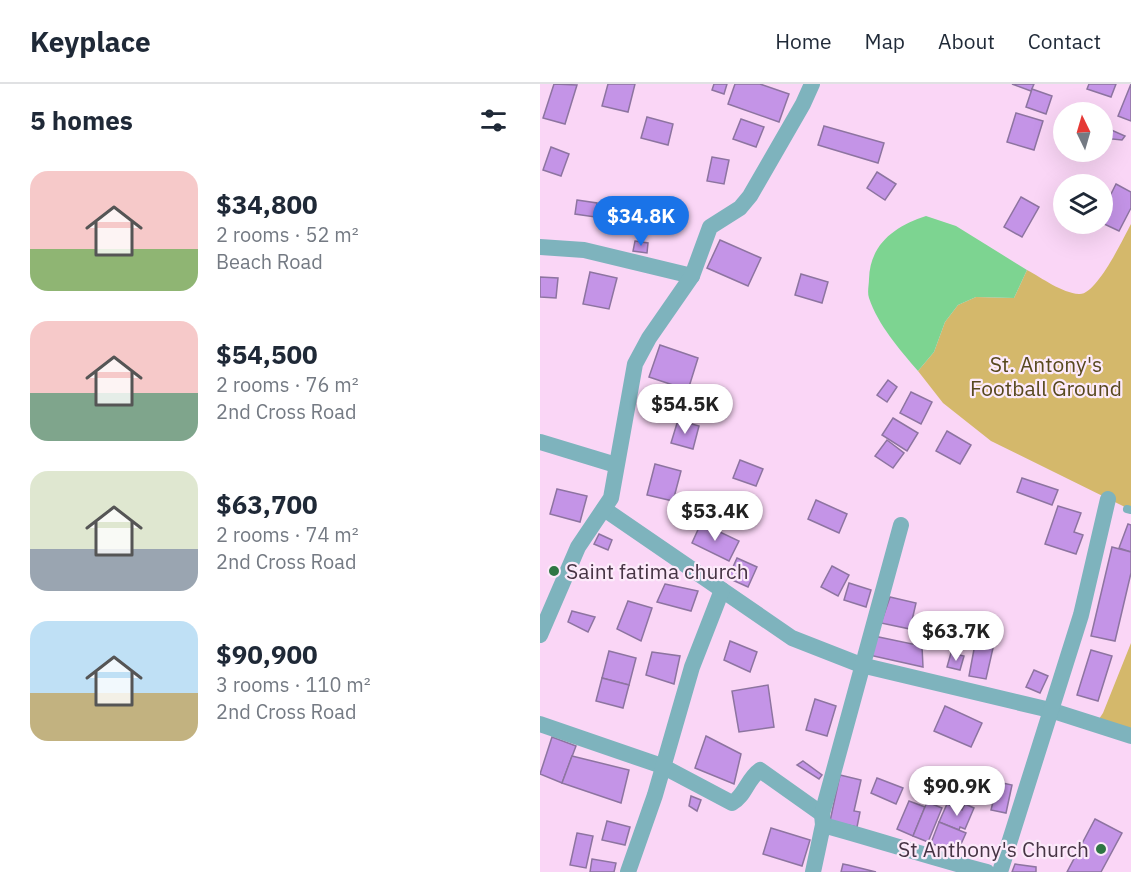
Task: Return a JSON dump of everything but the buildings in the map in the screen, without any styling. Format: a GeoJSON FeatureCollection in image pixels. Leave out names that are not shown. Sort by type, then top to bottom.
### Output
{"type":"FeatureCollection","features":[{"type":"Feature","properties":{"kind":"street"},"geometry":{"type":"LineString","coordinates":[[540,635],[547,605],[578,548],[611,498],[635,364],[649,338],[692,276],[710,227],[740,208],[750,196],[803,104],[812,84]]}},
{"type":"Feature","properties":{"kind":"street"},"geometry":{"type":"LineString","coordinates":[[540,247],[585,250],[692,276]]}},
{"type":"Feature","properties":{"kind":"street"},"geometry":{"type":"LineString","coordinates":[[540,442],[616,465]]}},
{"type":"Feature","properties":{"kind":"street"},"geometry":{"type":"LineString","coordinates":[[1000,872],[1081,615],[1108,499]]}},
{"type":"Feature","properties":{"kind":"street"},"geometry":{"type":"LineString","coordinates":[[604,509],[792,638],[861,665],[1050,710],[1131,736]]}},
{"type":"Feature","properties":{"kind":"street"},"geometry":{"type":"LineString","coordinates":[[813,872],[823,820],[861,665],[901,525]]}},
{"type":"Feature","properties":{"kind":"street"},"geometry":{"type":"LineString","coordinates":[[628,872],[692,667],[723,590]]}},
{"type":"Feature","properties":{"kind":"street"},"geometry":{"type":"LineString","coordinates":[[540,724],[662,766],[732,803],[738,800],[751,776],[760,770],[823,820],[913,849],[943,862],[987,872]]}},
{"type":"Feature","properties":{"kind":"green space","name":"St. Antony's Football Ground"},"geometry":{"type":"Polygon","coordinates":[[[1131,224],[1131,510],[991,441],[943,403],[918,371],[934,352],[945,322],[958,305],[976,297],[1014,298],[1027,270],[1066,291],[1079,294],[1086,292],[1101,277],[1131,224]]]}},
{"type":"Feature","properties":{"kind":"green space"},"geometry":{"type":"Polygon","coordinates":[[[1131,643],[1131,736],[1095,725],[1103,713],[1131,643]]]}},
{"type":"Feature","properties":{"kind":"shaded area"},"geometry":{"type":"Polygon","coordinates":[[[926,216],[956,226],[1027,270],[1014,298],[976,297],[958,305],[945,322],[934,352],[918,371],[884,327],[873,308],[868,291],[870,267],[879,246],[904,225],[926,216]]]}},
{"type":"Feature","properties":{"kind":"place","name":"Saint fatima church"},"geometry":{"type":"Point","coordinates":[554,571]}},
{"type":"Feature","properties":{"kind":"place","name":"St Anthony's Church"},"geometry":{"type":"Point","coordinates":[1101,849]}}]}
